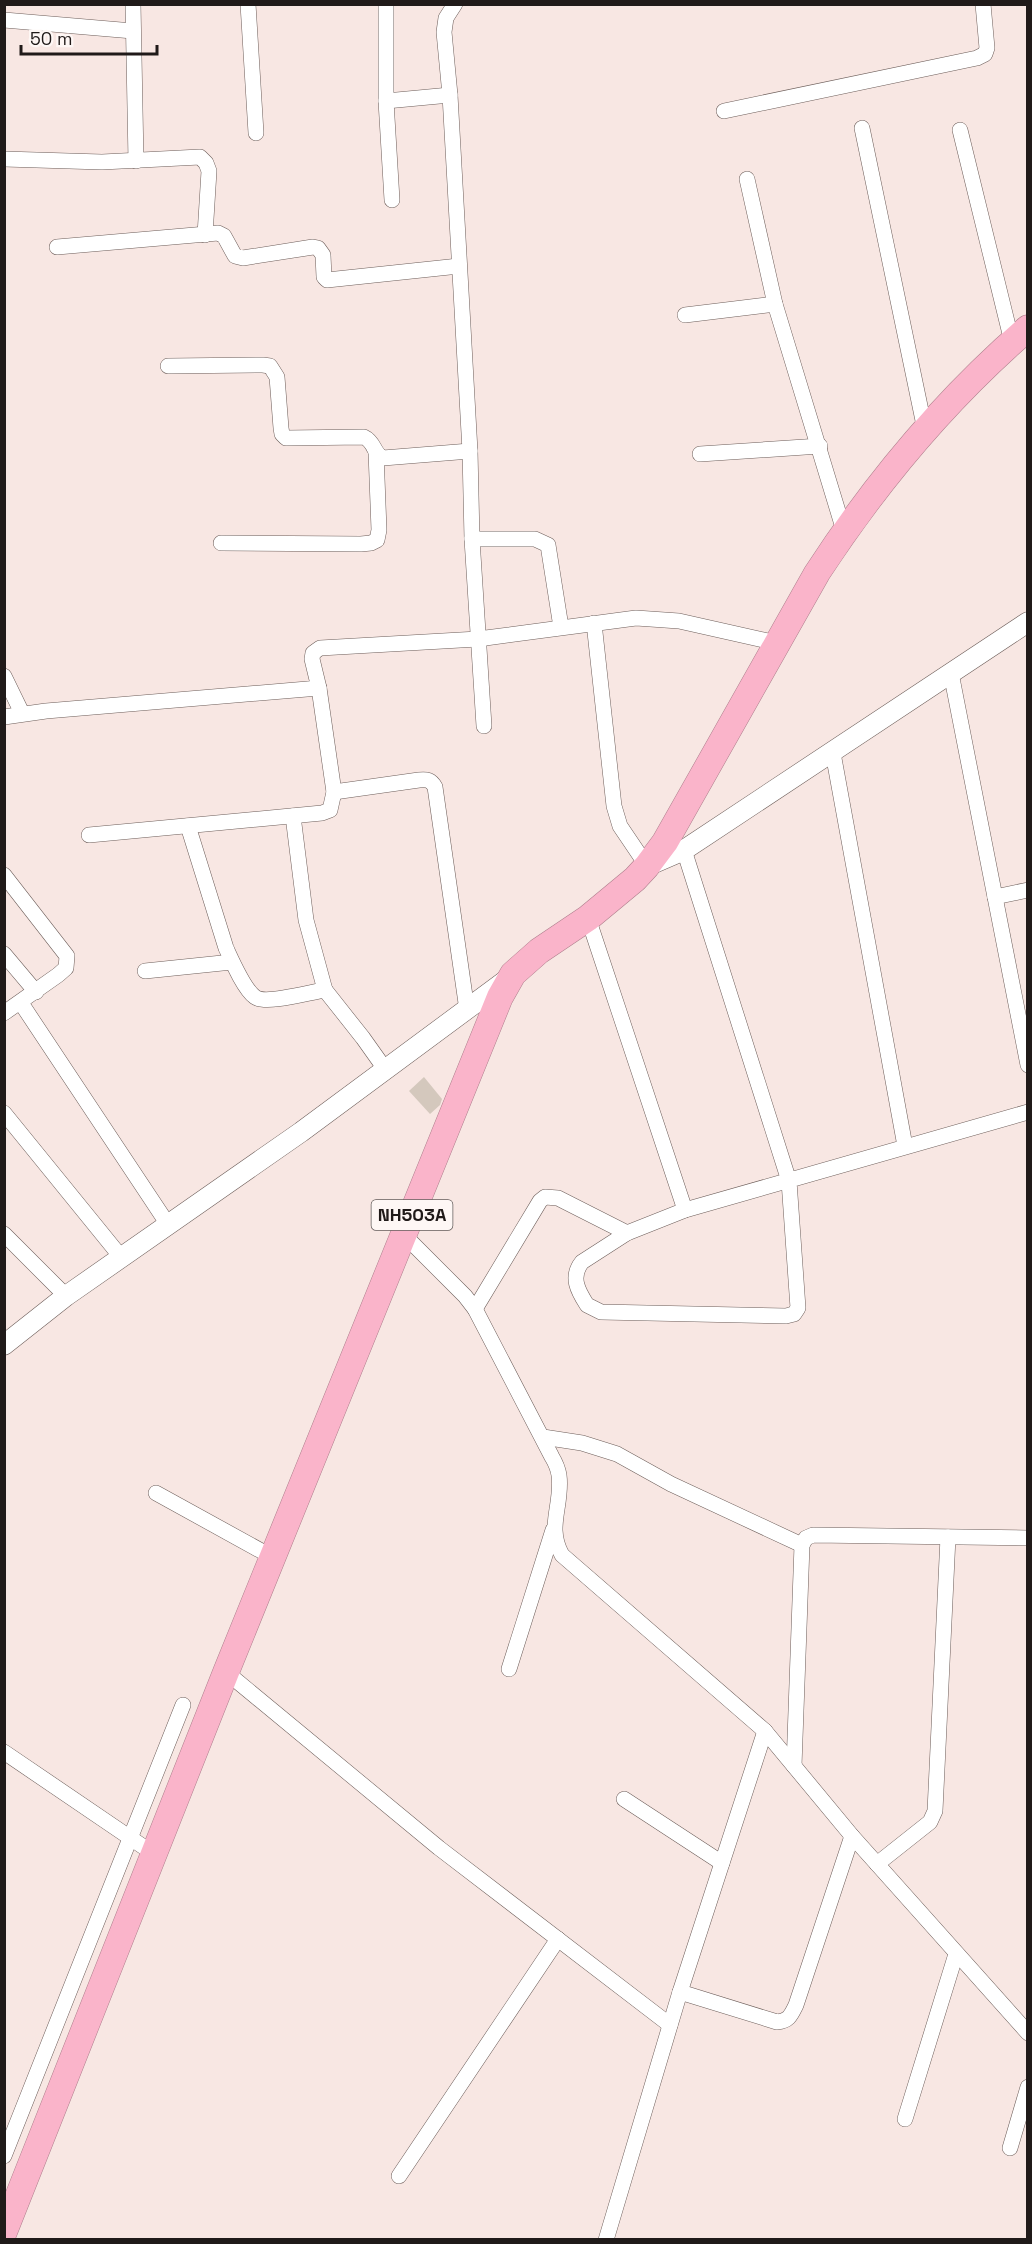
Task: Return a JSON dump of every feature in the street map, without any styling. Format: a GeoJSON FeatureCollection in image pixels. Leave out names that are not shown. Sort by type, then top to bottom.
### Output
{"type":"FeatureCollection","features":[{"type":"Feature","properties":{"kind":"highway","name":"NH503A"},"geometry":{"type":"LineString","coordinates":[[4,2232],[226,1672],[492,1016],[513,974],[539,951],[588,918],[647,867],[670,832],[817,573],[844,531],[925,430],[1020,335]]}},
{"type":"Feature","properties":{"kind":"street"},"geometry":{"type":"LineString","coordinates":[[133,4],[136,161]]}},
{"type":"Feature","properties":{"kind":"street"},"geometry":{"type":"LineString","coordinates":[[248,4],[256,133]]}},
{"type":"Feature","properties":{"kind":"street"},"geometry":{"type":"LineString","coordinates":[[386,4],[386,100],[392,200]]}},
{"type":"Feature","properties":{"kind":"street"},"geometry":{"type":"LineString","coordinates":[[455,4],[446,18],[444,32],[450,95],[470,452],[472,539],[484,726]]}},
{"type":"Feature","properties":{"kind":"street"},"geometry":{"type":"LineString","coordinates":[[724,111],[977,58],[985,54],[987,48],[983,4]]}},
{"type":"Feature","properties":{"kind":"street"},"geometry":{"type":"LineString","coordinates":[[4,20],[133,31]]}},
{"type":"Feature","properties":{"kind":"street"},"geometry":{"type":"LineString","coordinates":[[386,100],[450,95]]}},
{"type":"Feature","properties":{"kind":"street"},"geometry":{"type":"LineString","coordinates":[[862,128],[925,430]]}},
{"type":"Feature","properties":{"kind":"street"},"geometry":{"type":"LineString","coordinates":[[960,130],[1020,335]]}},
{"type":"Feature","properties":{"kind":"street"},"geometry":{"type":"LineString","coordinates":[[4,159],[102,162],[200,157],[206,163],[209,171],[205,235]]}},
{"type":"Feature","properties":{"kind":"street"},"geometry":{"type":"LineString","coordinates":[[747,179],[775,304],[844,531]]}},
{"type":"Feature","properties":{"kind":"street"},"geometry":{"type":"LineString","coordinates":[[57,247],[218,233],[224,236],[235,256],[243,258],[318,248],[322,251],[324,277],[327,280],[459,266]]}},
{"type":"Feature","properties":{"kind":"street"},"geometry":{"type":"LineString","coordinates":[[685,315],[775,304]]}},
{"type":"Feature","properties":{"kind":"street"},"geometry":{"type":"LineString","coordinates":[[168,366],[270,366],[277,377],[281,428],[286,438],[364,437],[374,444],[379,530],[377,540],[361,544],[221,543]]}},
{"type":"Feature","properties":{"kind":"street"},"geometry":{"type":"LineString","coordinates":[[700,454],[820,446]]}},
{"type":"Feature","properties":{"kind":"street"},"geometry":{"type":"LineString","coordinates":[[376,452],[383,458],[390,459],[470,452]]}},
{"type":"Feature","properties":{"kind":"street"},"geometry":{"type":"LineString","coordinates":[[472,539],[535,539],[548,545],[561,627]]}},
{"type":"Feature","properties":{"kind":"street"},"geometry":{"type":"LineString","coordinates":[[88,835],[293,816],[330,810],[334,792],[319,688],[312,659],[313,653],[320,648],[478,639],[594,623],[655,618],[679,621],[777,643]]}},
{"type":"Feature","properties":{"kind":"street"},"geometry":{"type":"LineString","coordinates":[[594,623],[614,806],[620,826],[647,867],[684,850],[1028,622]]}},
{"type":"Feature","properties":{"kind":"street"},"geometry":{"type":"LineString","coordinates":[[951,673],[1025,1036],[1028,1065]]}},
{"type":"Feature","properties":{"kind":"street"},"geometry":{"type":"LineString","coordinates":[[4,676],[22,713]]}},
{"type":"Feature","properties":{"kind":"street"},"geometry":{"type":"LineString","coordinates":[[4,717],[22,713],[319,688]]}},
{"type":"Feature","properties":{"kind":"street"},"geometry":{"type":"LineString","coordinates":[[833,753],[905,1146]]}},
{"type":"Feature","properties":{"kind":"street"},"geometry":{"type":"LineString","coordinates":[[334,792],[426,779],[432,782],[435,787],[467,1010]]}},
{"type":"Feature","properties":{"kind":"street"},"geometry":{"type":"LineString","coordinates":[[293,816],[306,920],[324,990],[385,1069]]}},
{"type":"Feature","properties":{"kind":"street"},"geometry":{"type":"LineString","coordinates":[[188,826],[232,962],[251,992],[261,1000],[267,1000],[324,990]]}},
{"type":"Feature","properties":{"kind":"street"},"geometry":{"type":"LineString","coordinates":[[684,850],[789,1181],[798,1308],[794,1314],[786,1316],[594,1310],[587,1305],[575,1282],[577,1268],[582,1262],[627,1233],[685,1210],[789,1181],[905,1146],[1028,1113]]}},
{"type":"Feature","properties":{"kind":"street"},"geometry":{"type":"LineString","coordinates":[[4,874],[67,956],[66,968],[21,1003],[4,1013]]}},
{"type":"Feature","properties":{"kind":"street"},"geometry":{"type":"LineString","coordinates":[[995,897],[1028,890]]}},
{"type":"Feature","properties":{"kind":"street"},"geometry":{"type":"LineString","coordinates":[[588,918],[685,1210]]}},
{"type":"Feature","properties":{"kind":"street"},"geometry":{"type":"LineString","coordinates":[[4,954],[36,992]]}},
{"type":"Feature","properties":{"kind":"street"},"geometry":{"type":"LineString","coordinates":[[145,972],[232,962]]}},
{"type":"Feature","properties":{"kind":"street"},"geometry":{"type":"LineString","coordinates":[[4,1345],[66,1296],[169,1226],[467,1010],[513,974]]}},
{"type":"Feature","properties":{"kind":"street"},"geometry":{"type":"LineString","coordinates":[[21,1003],[169,1226]]}},
{"type":"Feature","properties":{"kind":"street"},"geometry":{"type":"LineString","coordinates":[[4,1113],[121,1257]]}},
{"type":"Feature","properties":{"kind":"street"},"geometry":{"type":"LineString","coordinates":[[475,1309],[544,1197],[558,1198],[627,1233]]}},
{"type":"Feature","properties":{"kind":"street"},"geometry":{"type":"LineString","coordinates":[[4,1234],[66,1296]]}},
{"type":"Feature","properties":{"kind":"street"},"geometry":{"type":"LineString","coordinates":[[404,1235],[475,1309],[543,1437],[559,1473],[559,1503],[554,1527],[509,1669]]}},
{"type":"Feature","properties":{"kind":"street"},"geometry":{"type":"LineString","coordinates":[[543,1437],[582,1443],[617,1454],[671,1484],[802,1545]]}},
{"type":"Feature","properties":{"kind":"street"},"geometry":{"type":"LineString","coordinates":[[156,1493],[274,1558]]}},
{"type":"Feature","properties":{"kind":"street"},"geometry":{"type":"LineString","coordinates":[[554,1527],[556,1544],[562,1555],[765,1731],[852,1836],[1028,2033]]}},
{"type":"Feature","properties":{"kind":"street"},"geometry":{"type":"LineString","coordinates":[[794,1766],[802,1545],[806,1538],[813,1535],[1028,1538]]}},
{"type":"Feature","properties":{"kind":"street"},"geometry":{"type":"LineString","coordinates":[[877,1864],[930,1822],[935,1811],[948,1538]]}},
{"type":"Feature","properties":{"kind":"street"},"geometry":{"type":"LineString","coordinates":[[226,1672],[439,1848],[670,2025]]}},
{"type":"Feature","properties":{"kind":"street"},"geometry":{"type":"LineString","coordinates":[[4,2156],[8,2135],[183,1705]]}},
{"type":"Feature","properties":{"kind":"street"},"geometry":{"type":"LineString","coordinates":[[606,2240],[680,1992],[765,1731]]}},
{"type":"Feature","properties":{"kind":"street"},"geometry":{"type":"LineString","coordinates":[[4,1752],[154,1854]]}},
{"type":"Feature","properties":{"kind":"street"},"geometry":{"type":"LineString","coordinates":[[624,1799],[722,1863]]}},
{"type":"Feature","properties":{"kind":"street"},"geometry":{"type":"LineString","coordinates":[[680,1992],[777,2022],[789,2018],[852,1836]]}},
{"type":"Feature","properties":{"kind":"street"},"geometry":{"type":"LineString","coordinates":[[399,2176],[558,1939]]}},
{"type":"Feature","properties":{"kind":"street"},"geometry":{"type":"LineString","coordinates":[[905,2118],[956,1954]]}},
{"type":"Feature","properties":{"kind":"street"},"geometry":{"type":"LineString","coordinates":[[1010,2148],[1028,2087]]}},
{"type":"Feature","properties":{"kind":"street"},"geometry":{"type":"LineString","coordinates":[[8,2135],[39,2144]]}},
{"type":"Feature","properties":{"kind":"building"},"geometry":{"type":"Polygon","coordinates":[[[424,1077],[442,1099],[440,1105],[430,1114],[409,1091],[424,1077]]]}}]}
